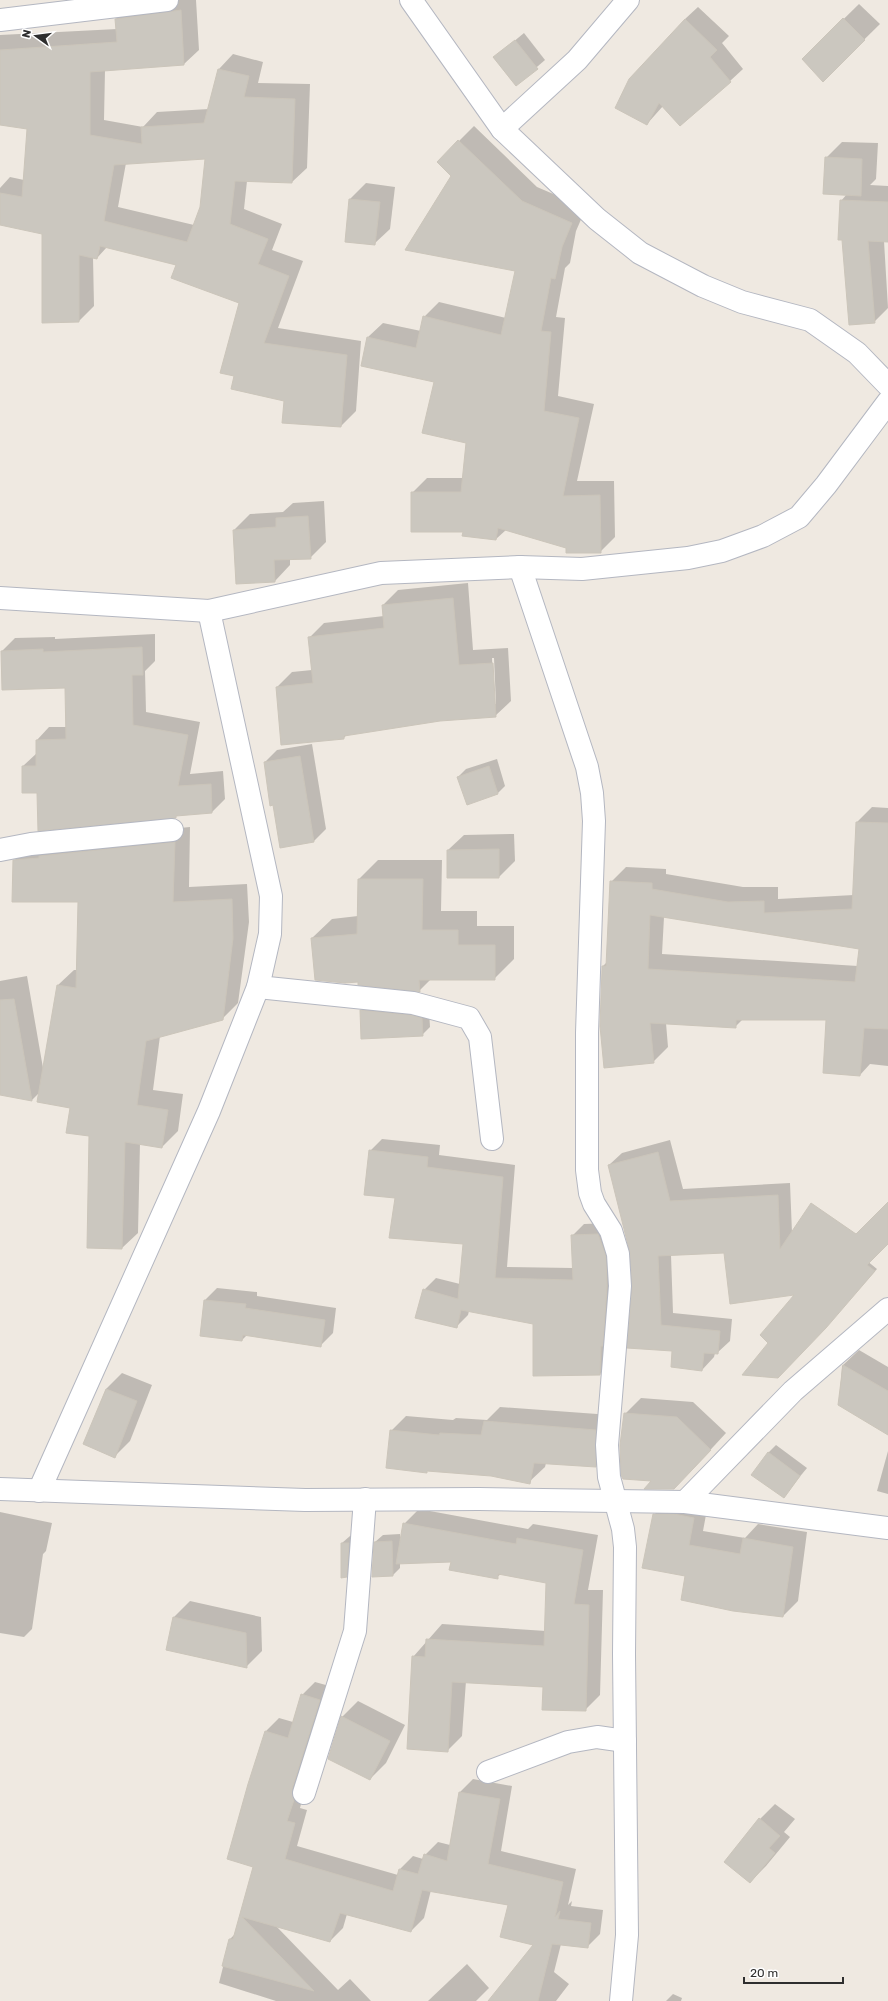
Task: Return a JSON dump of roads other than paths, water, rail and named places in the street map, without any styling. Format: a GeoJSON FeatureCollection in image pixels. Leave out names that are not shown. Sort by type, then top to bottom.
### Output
{"type":"FeatureCollection","features":[{"type":"Feature","properties":{"kind":"street"},"geometry":{"type":"LineString","coordinates":[[0,20],[166,0]]}},
{"type":"Feature","properties":{"kind":"street"},"geometry":{"type":"LineString","coordinates":[[411,0],[502,129],[597,219],[640,253],[703,286],[742,302],[810,320],[857,353],[888,385]]}},
{"type":"Feature","properties":{"kind":"street"},"geometry":{"type":"LineString","coordinates":[[502,129],[577,60],[628,0]]}},
{"type":"Feature","properties":{"kind":"street"},"geometry":{"type":"LineString","coordinates":[[0,598],[209,611],[381,573],[520,568],[582,569],[688,558],[722,551],[763,536],[799,517],[826,485],[888,402]]}},
{"type":"Feature","properties":{"kind":"street"},"geometry":{"type":"LineString","coordinates":[[520,568],[587,767],[593,800],[594,821],[587,1033],[587,1170],[590,1193],[594,1204],[611,1231],[618,1254],[620,1286],[607,1445],[609,1476],[623,1529],[625,1546],[624,1654],[627,1935],[621,2001]]}},
{"type":"Feature","properties":{"kind":"street"},"geometry":{"type":"LineString","coordinates":[[39,1492],[209,1111],[258,987],[270,934],[271,896],[209,611]]}},
{"type":"Feature","properties":{"kind":"street"},"geometry":{"type":"LineString","coordinates":[[0,850],[31,844],[172,830]]}},
{"type":"Feature","properties":{"kind":"street"},"geometry":{"type":"LineString","coordinates":[[258,987],[413,1002],[469,1018],[480,1037],[492,1139]]}},
{"type":"Feature","properties":{"kind":"street"},"geometry":{"type":"LineString","coordinates":[[685,1502],[792,1391],[888,1309]]}},
{"type":"Feature","properties":{"kind":"street"},"geometry":{"type":"LineString","coordinates":[[0,1489],[39,1492],[305,1500],[478,1499],[685,1502],[888,1528]]}},
{"type":"Feature","properties":{"kind":"street"},"geometry":{"type":"LineString","coordinates":[[304,1793],[355,1631],[365,1499]]}},
{"type":"Feature","properties":{"kind":"street"},"geometry":{"type":"LineString","coordinates":[[488,1772],[568,1742],[597,1737],[625,1741]]}}]}
